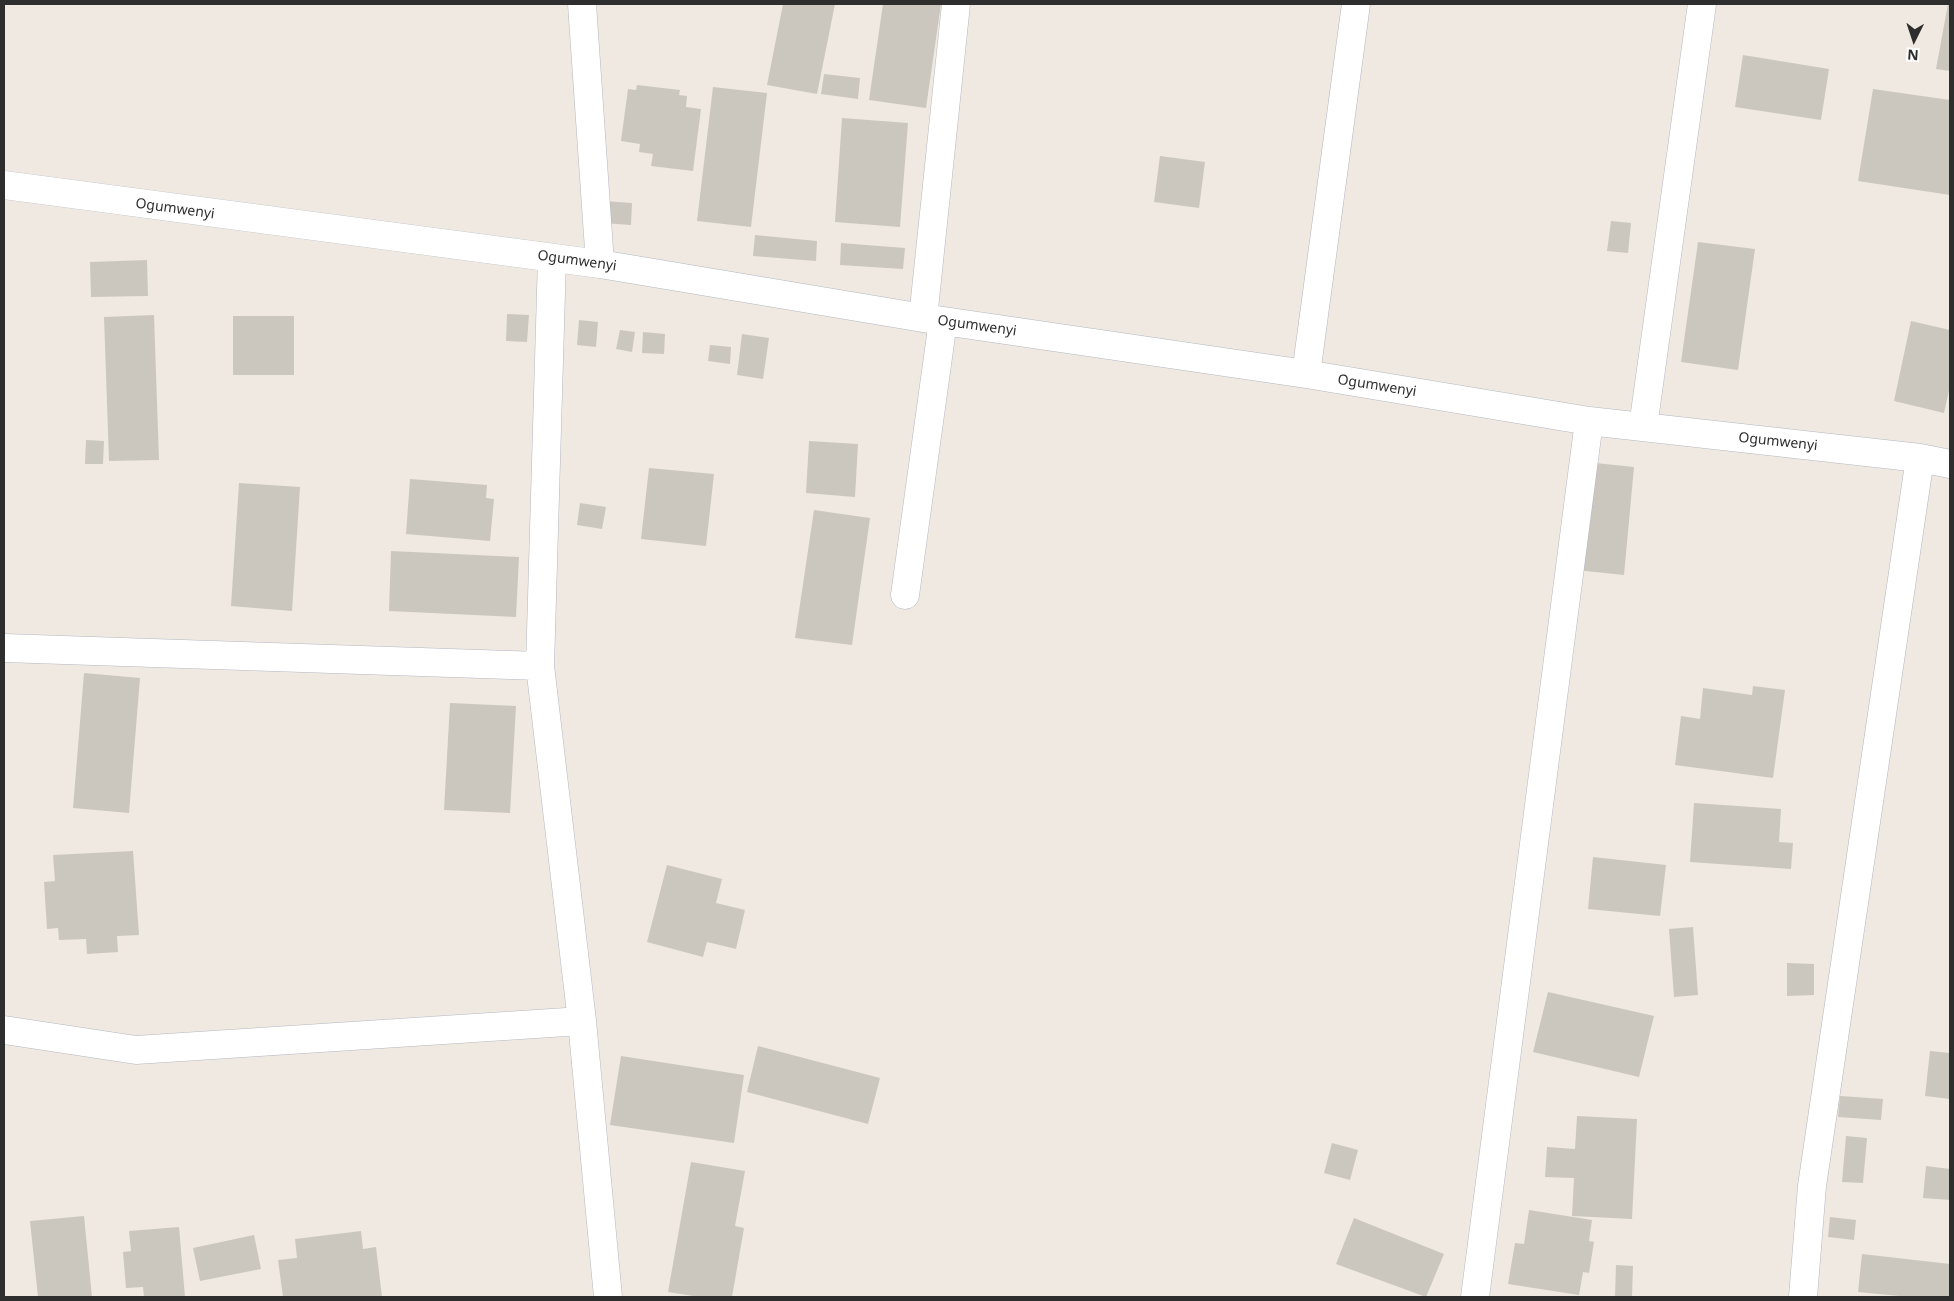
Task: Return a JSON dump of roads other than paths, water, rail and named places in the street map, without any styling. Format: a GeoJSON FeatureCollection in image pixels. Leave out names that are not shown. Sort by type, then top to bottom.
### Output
{"type":"FeatureCollection","features":[{"type":"Feature","properties":{"kind":"street"},"geometry":{"type":"LineString","coordinates":[[582,4],[600,264]]}},
{"type":"Feature","properties":{"kind":"street"},"geometry":{"type":"LineString","coordinates":[[905,595],[933,319],[956,4]]}},
{"type":"Feature","properties":{"kind":"street"},"geometry":{"type":"LineString","coordinates":[[1306,374],[1356,4]]}},
{"type":"Feature","properties":{"kind":"street"},"geometry":{"type":"LineString","coordinates":[[1643,427],[1702,4]]}},
{"type":"Feature","properties":{"kind":"street","name":"Ogumwenyi"},"geometry":{"type":"LineString","coordinates":[[4,185],[600,264],[933,319],[1306,374],[1589,421],[1920,458],[1950,464]]}},
{"type":"Feature","properties":{"kind":"street"},"geometry":{"type":"LineString","coordinates":[[552,258],[540,666],[582,1021],[611,1296]]}},
{"type":"Feature","properties":{"kind":"street"},"geometry":{"type":"LineString","coordinates":[[1475,1297],[1589,421]]}},
{"type":"Feature","properties":{"kind":"street"},"geometry":{"type":"LineString","coordinates":[[1803,1297],[1814,1176],[1920,458]]}},
{"type":"Feature","properties":{"kind":"street"},"geometry":{"type":"LineString","coordinates":[[4,648],[540,666]]}},
{"type":"Feature","properties":{"kind":"street"},"geometry":{"type":"LineString","coordinates":[[4,1030],[136,1050],[582,1021]]}}]}
